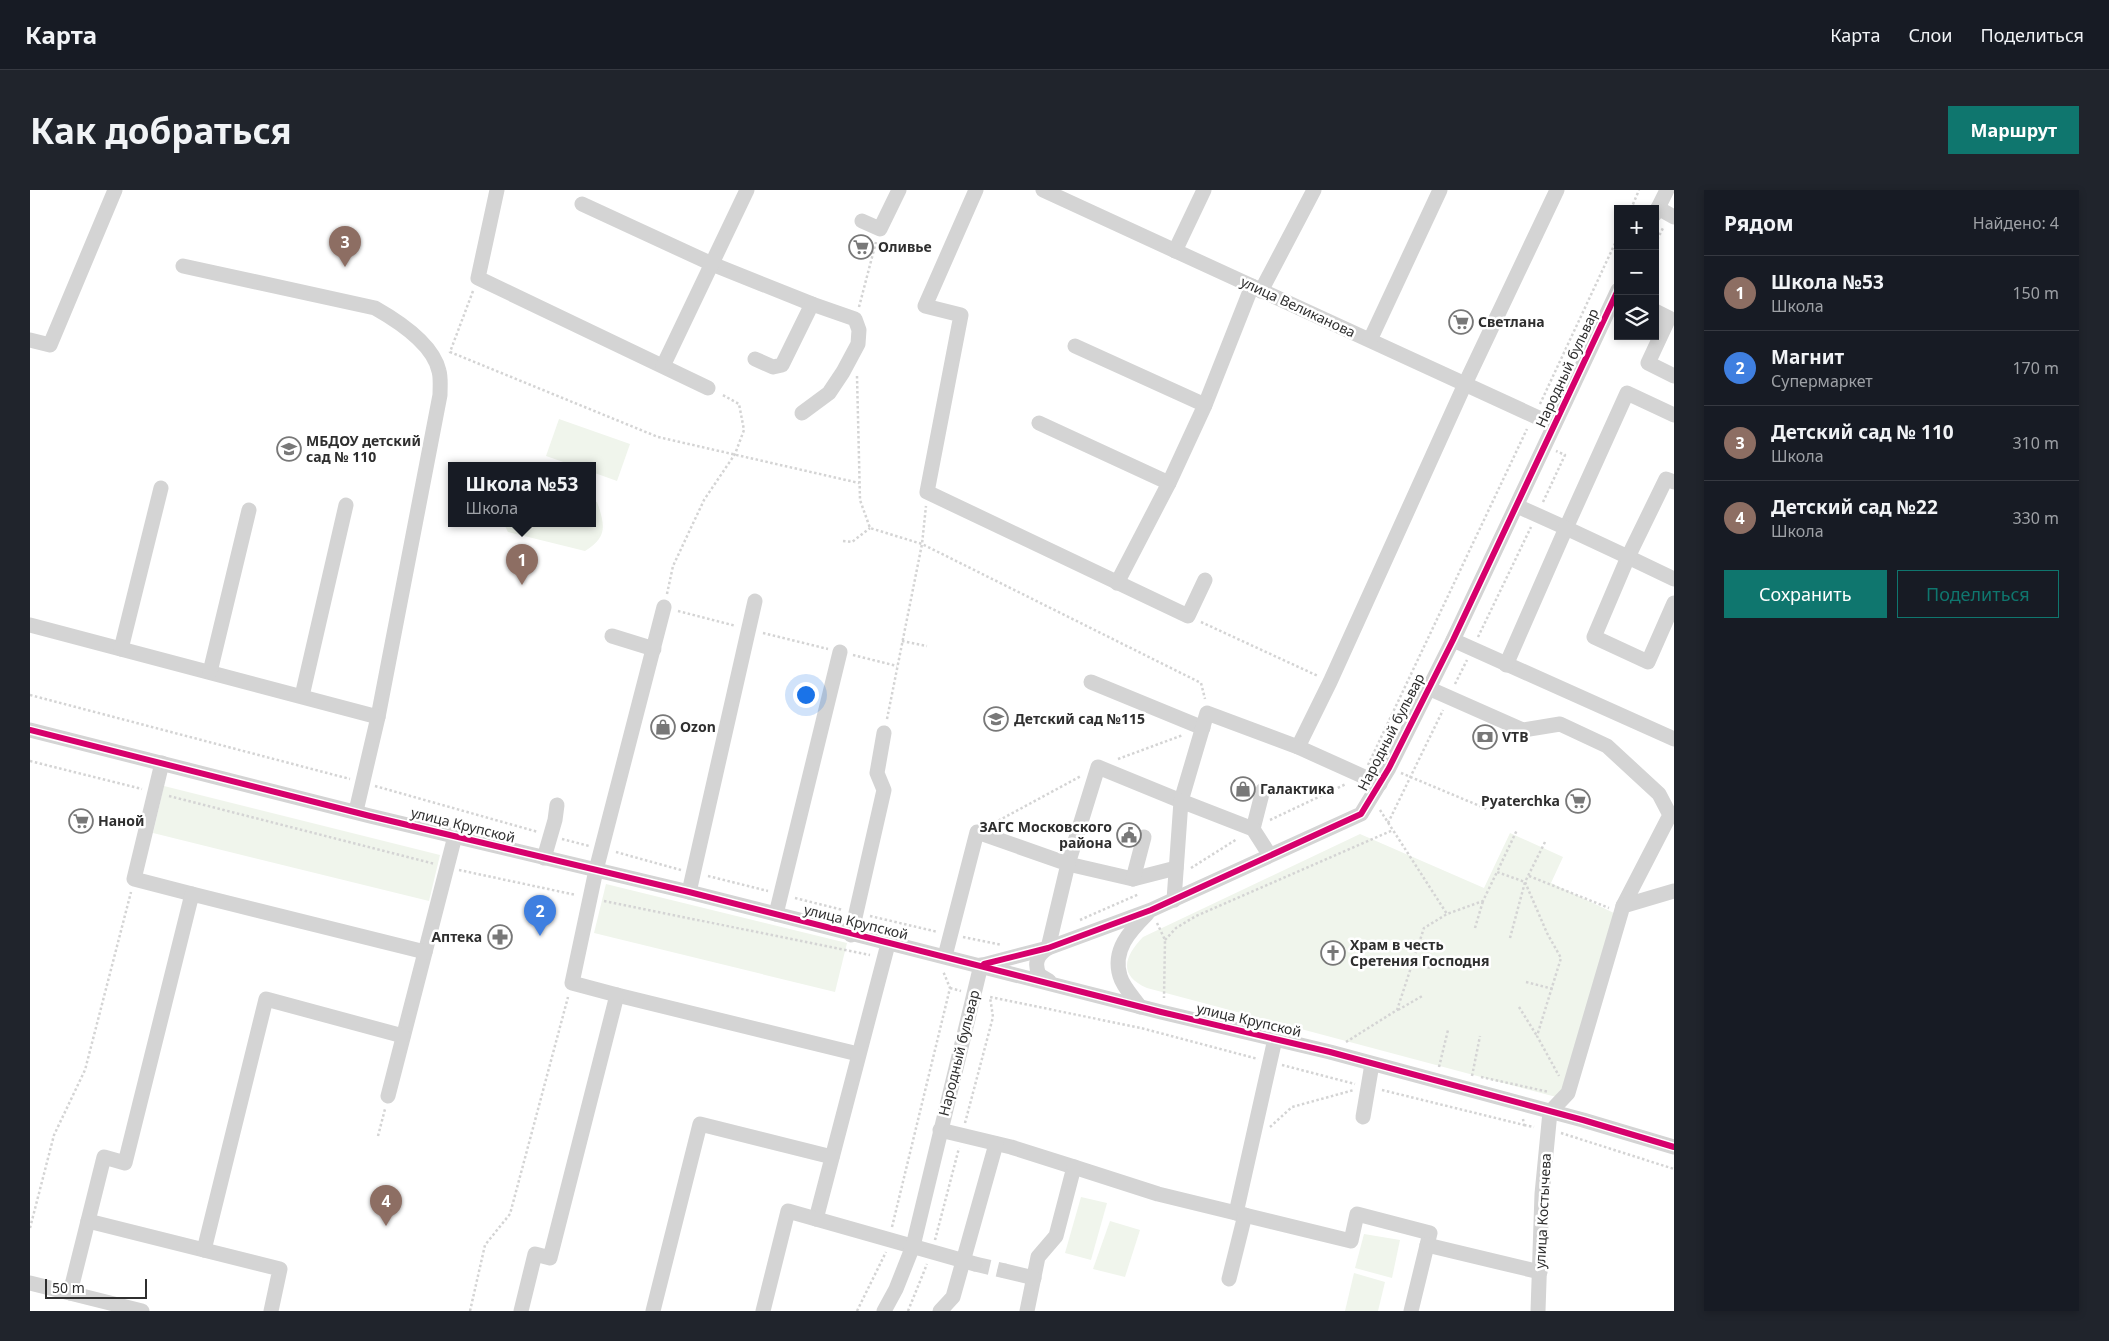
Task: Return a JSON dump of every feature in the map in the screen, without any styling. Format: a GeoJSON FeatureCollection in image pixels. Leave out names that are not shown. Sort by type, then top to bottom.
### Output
{"type":"FeatureCollection","features":[{"type":"Feature","properties":{"kind":"street"},"geometry":{"type":"LineString","coordinates":[[30,340],[50,345],[115,190]]}},
{"type":"Feature","properties":{"kind":"street"},"geometry":{"type":"LineString","coordinates":[[497,190],[478,278],[708,388]]}},
{"type":"Feature","properties":{"kind":"street"},"geometry":{"type":"LineString","coordinates":[[663,366],[747,190]]}},
{"type":"Feature","properties":{"kind":"street"},"geometry":{"type":"LineString","coordinates":[[862,222],[880,228],[899,190]]}},
{"type":"Feature","properties":{"kind":"street"},"geometry":{"type":"LineString","coordinates":[[976,190],[925,306],[961,315],[927,492],[1188,616],[1205,580]]}},
{"type":"Feature","properties":{"kind":"street","name":"улица Великанова"},"geometry":{"type":"LineString","coordinates":[[1043,190],[1554,425]]}},
{"type":"Feature","properties":{"kind":"street"},"geometry":{"type":"LineString","coordinates":[[1117,583],[1169,483],[1257,288],[1314,190]]}},
{"type":"Feature","properties":{"kind":"street"},"geometry":{"type":"LineString","coordinates":[[1370,340],[1440,190]]}},
{"type":"Feature","properties":{"kind":"street"},"geometry":{"type":"LineString","coordinates":[[1298,747],[1330,682],[1465,384],[1557,190]]}},
{"type":"Feature","properties":{"kind":"street"},"geometry":{"type":"LineString","coordinates":[[1659,207],[1667,190]]}},
{"type":"Feature","properties":{"kind":"street"},"geometry":{"type":"LineString","coordinates":[[1176,251],[1200,191]]}},
{"type":"Feature","properties":{"kind":"street"},"geometry":{"type":"LineString","coordinates":[[582,204],[712,264],[855,320],[859,330],[858,344],[843,372],[829,393],[802,413]]}},
{"type":"Feature","properties":{"kind":"street"},"geometry":{"type":"LineString","coordinates":[[1659,212],[1674,217]]}},
{"type":"Feature","properties":{"kind":"street"},"geometry":{"type":"LineString","coordinates":[[183,266],[375,308],[401,323],[424,345],[439,370],[440,395],[378,716],[356,811]]}},
{"type":"Feature","properties":{"kind":"street","name":"Народный бульвар"},"geometry":{"type":"LineString","coordinates":[[884,1311],[896,1289],[913,1246],[981,965],[1048,948],[1151,910],[1269,854],[1360,814],[1372,798],[1389,768],[1453,640],[1616,295]]}},
{"type":"Feature","properties":{"kind":"street"},"geometry":{"type":"LineString","coordinates":[[755,359],[773,367],[782,366],[812,304]]}},
{"type":"Feature","properties":{"kind":"street"},"geometry":{"type":"LineString","coordinates":[[1659,313],[1669,318],[1659,339]]}},
{"type":"Feature","properties":{"kind":"street"},"geometry":{"type":"LineString","coordinates":[[1659,340],[1648,363],[1674,376]]}},
{"type":"Feature","properties":{"kind":"street"},"geometry":{"type":"LineString","coordinates":[[1075,346],[1205,405]]}},
{"type":"Feature","properties":{"kind":"street"},"geometry":{"type":"LineString","coordinates":[[1506,665],[1627,393],[1674,415]]}},
{"type":"Feature","properties":{"kind":"street"},"geometry":{"type":"LineString","coordinates":[[1039,422],[1169,483]]}},
{"type":"Feature","properties":{"kind":"street"},"geometry":{"type":"LineString","coordinates":[[1674,482],[1666,479],[1628,557],[1594,637],[1648,662],[1674,603]]}},
{"type":"Feature","properties":{"kind":"street"},"geometry":{"type":"LineString","coordinates":[[122,649],[161,488]]}},
{"type":"Feature","properties":{"kind":"street"},"geometry":{"type":"LineString","coordinates":[[302,696],[346,505]]}},
{"type":"Feature","properties":{"kind":"street"},"geometry":{"type":"LineString","coordinates":[[1517,506],[1674,579]]}},
{"type":"Feature","properties":{"kind":"street"},"geometry":{"type":"LineString","coordinates":[[210,672],[249,510]]}},
{"type":"Feature","properties":{"kind":"street"},"geometry":{"type":"LineString","coordinates":[[689,892],[755,601]]}},
{"type":"Feature","properties":{"kind":"street"},"geometry":{"type":"LineString","coordinates":[[664,607],[603,849],[596,870],[572,983],[858,1054]]}},
{"type":"Feature","properties":{"kind":"street"},"geometry":{"type":"LineString","coordinates":[[30,625],[378,716]]}},
{"type":"Feature","properties":{"kind":"street"},"geometry":{"type":"LineString","coordinates":[[612,636],[654,649]]}},
{"type":"Feature","properties":{"kind":"street"},"geometry":{"type":"LineString","coordinates":[[1453,640],[1674,739]]}},
{"type":"Feature","properties":{"kind":"street"},"geometry":{"type":"LineString","coordinates":[[776,914],[840,652]]}},
{"type":"Feature","properties":{"kind":"street"},"geometry":{"type":"LineString","coordinates":[[1091,682],[1203,728]]}},
{"type":"Feature","properties":{"kind":"street"},"geometry":{"type":"LineString","coordinates":[[1428,688],[1523,730],[1560,724],[1607,746],[1659,794],[1670,814],[1622,909],[1568,1093],[1550,1112]]}},
{"type":"Feature","properties":{"kind":"street"},"geometry":{"type":"LineString","coordinates":[[1174,900],[1180,802],[1207,713],[1298,747],[1380,784]]}},
{"type":"Feature","properties":{"kind":"street","name":"улица Крупской"},"geometry":{"type":"LineString","coordinates":[[30,730],[776,914],[851,935],[886,951],[944,963],[981,965],[1140,1007],[1330,1052],[1521,1103],[1674,1147]]}},
{"type":"Feature","properties":{"kind":"street"},"geometry":{"type":"LineString","coordinates":[[851,935],[884,790],[877,773],[884,733]]}},
{"type":"Feature","properties":{"kind":"street"},"geometry":{"type":"LineString","coordinates":[[162,763],[134,879],[425,952]]}},
{"type":"Feature","properties":{"kind":"street"},"geometry":{"type":"LineString","coordinates":[[1050,982],[1039,975],[1037,960],[1040,953],[1048,948],[1068,864],[1098,767],[1180,802],[1252,828],[1269,854]]}},
{"type":"Feature","properties":{"kind":"street"},"geometry":{"type":"LineString","coordinates":[[1252,828],[1263,790]]}},
{"type":"Feature","properties":{"kind":"street"},"geometry":{"type":"LineString","coordinates":[[544,858],[557,805]]}},
{"type":"Feature","properties":{"kind":"street"},"geometry":{"type":"LineString","coordinates":[[944,963],[977,832],[1068,864],[1133,879],[1175,873]]}},
{"type":"Feature","properties":{"kind":"street"},"geometry":{"type":"LineString","coordinates":[[388,1096],[455,836]]}},
{"type":"Feature","properties":{"kind":"street"},"geometry":{"type":"LineString","coordinates":[[1133,879],[1144,837]]}},
{"type":"Feature","properties":{"kind":"street"},"geometry":{"type":"LineString","coordinates":[[1622,909],[1674,892]]}},
{"type":"Feature","properties":{"kind":"street"},"geometry":{"type":"LineString","coordinates":[[70,1293],[104,1157],[125,1163],[192,894]]}},
{"type":"Feature","properties":{"kind":"street","name":"Народный бульвар"},"geometry":{"type":"LineString","coordinates":[[1140,1007],[1120,977],[1118,956],[1132,929],[1151,910]]}},
{"type":"Feature","properties":{"kind":"street"},"geometry":{"type":"LineString","coordinates":[[816,1219],[886,951]]}},
{"type":"Feature","properties":{"kind":"street"},"geometry":{"type":"LineString","coordinates":[[520,1311],[534,1254],[550,1258],[617,995]]}},
{"type":"Feature","properties":{"kind":"street"},"geometry":{"type":"LineString","coordinates":[[204,1250],[266,999],[403,1036]]}},
{"type":"Feature","properties":{"kind":"street"},"geometry":{"type":"LineString","coordinates":[[1229,1279],[1255,1127],[1275,1039]]}},
{"type":"Feature","properties":{"kind":"street"},"geometry":{"type":"LineString","coordinates":[[1363,1117],[1372,1064]]}},
{"type":"Feature","properties":{"kind":"street","name":"улица Костычева"},"geometry":{"type":"LineString","coordinates":[[1538,1311],[1542,1194],[1550,1112]]}},
{"type":"Feature","properties":{"kind":"street"},"geometry":{"type":"LineString","coordinates":[[654,1311],[700,1124],[832,1157]]}},
{"type":"Feature","properties":{"kind":"street"},"geometry":{"type":"LineString","coordinates":[[940,1130],[996,1144],[1158,1194],[1351,1241],[1357,1214],[1430,1233],[1411,1311]]}},
{"type":"Feature","properties":{"kind":"street"},"geometry":{"type":"LineString","coordinates":[[940,1311],[953,1297],[969,1262],[996,1144]]}},
{"type":"Feature","properties":{"kind":"street"},"geometry":{"type":"LineString","coordinates":[[1027,1311],[1038,1257],[1056,1236],[1074,1167]]}},
{"type":"Feature","properties":{"kind":"street"},"geometry":{"type":"LineString","coordinates":[[763,1311],[788,1211],[969,1262]]}},
{"type":"Feature","properties":{"kind":"street"},"geometry":{"type":"LineString","coordinates":[[88,1221],[280,1269],[270,1311]]}},
{"type":"Feature","properties":{"kind":"street"},"geometry":{"type":"LineString","coordinates":[[1427,1246],[1540,1272]]}},
{"type":"Feature","properties":{"kind":"street"},"geometry":{"type":"LineString","coordinates":[[1006,1271],[1034,1278]]}},
{"type":"Feature","properties":{"kind":"street"},"geometry":{"type":"LineString","coordinates":[[30,1283],[142,1311]]}},
{"type":"Feature","properties":{"kind":"path"},"geometry":{"type":"LineString","coordinates":[[1633,205],[1639,190]]}},
{"type":"Feature","properties":{"kind":"path"},"geometry":{"type":"LineString","coordinates":[[855,320],[880,228]]}},
{"type":"Feature","properties":{"kind":"path"},"geometry":{"type":"LineString","coordinates":[[1175,873],[1252,828],[1362,776],[1614,245]]}},
{"type":"Feature","properties":{"kind":"path"},"geometry":{"type":"LineString","coordinates":[[478,278],[450,352],[658,437],[859,483]]}},
{"type":"Feature","properties":{"kind":"path"},"geometry":{"type":"LineString","coordinates":[[857,373],[860,500],[870,528]]}},
{"type":"Feature","properties":{"kind":"path"},"geometry":{"type":"LineString","coordinates":[[708,388],[740,404],[744,430],[735,454],[704,500],[673,566],[664,607],[897,666]]}},
{"type":"Feature","properties":{"kind":"path"},"geometry":{"type":"LineString","coordinates":[[1388,823],[1565,455],[1555,450]]}},
{"type":"Feature","properties":{"kind":"path"},"geometry":{"type":"LineString","coordinates":[[884,733],[922,544],[927,492]]}},
{"type":"Feature","properties":{"kind":"path"},"geometry":{"type":"LineString","coordinates":[[843,541],[852,542],[870,528]]}},
{"type":"Feature","properties":{"kind":"path"},"geometry":{"type":"LineString","coordinates":[[870,528],[922,544],[1201,683],[1207,713]]}},
{"type":"Feature","properties":{"kind":"path"},"geometry":{"type":"LineString","coordinates":[[1188,616],[1330,682]]}},
{"type":"Feature","properties":{"kind":"path"},"geometry":{"type":"LineString","coordinates":[[902,641],[927,646]]}},
{"type":"Feature","properties":{"kind":"path"},"geometry":{"type":"LineString","coordinates":[[30,695],[364,783],[550,836],[857,913],[1004,946]]}},
{"type":"Feature","properties":{"kind":"path"},"geometry":{"type":"LineString","coordinates":[[30,762],[447,867],[590,899],[886,951]]}},
{"type":"Feature","properties":{"kind":"path"},"geometry":{"type":"LineString","coordinates":[[1389,768],[1487,809]]}},
{"type":"Feature","properties":{"kind":"path"},"geometry":{"type":"LineString","coordinates":[[1372,798],[1447,914]]}},
{"type":"Feature","properties":{"kind":"path"},"geometry":{"type":"LineString","coordinates":[[1165,940],[1176,928],[1196,916],[1393,830]]}},
{"type":"Feature","properties":{"kind":"path"},"geometry":{"type":"LineString","coordinates":[[1475,928],[1483,901],[1517,830]]}},
{"type":"Feature","properties":{"kind":"path"},"geometry":{"type":"LineString","coordinates":[[1510,938],[1526,882],[1545,842]]}},
{"type":"Feature","properties":{"kind":"path"},"geometry":{"type":"LineString","coordinates":[[1497,872],[1526,882],[1547,933],[1562,958],[1537,1036]]}},
{"type":"Feature","properties":{"kind":"path"},"geometry":{"type":"LineString","coordinates":[[1530,876],[1622,909]]}},
{"type":"Feature","properties":{"kind":"path"},"geometry":{"type":"LineString","coordinates":[[30,1228],[54,1135],[85,1070],[134,879]]}},
{"type":"Feature","properties":{"kind":"path"},"geometry":{"type":"LineString","coordinates":[[1079,920],[1143,892],[1165,940],[1164,1000],[1156,1032]]}},
{"type":"Feature","properties":{"kind":"path"},"geometry":{"type":"LineString","coordinates":[[1397,1010],[1424,928],[1447,914],[1483,901]]}},
{"type":"Feature","properties":{"kind":"path"},"geometry":{"type":"LineString","coordinates":[[934,969],[944,963]]}},
{"type":"Feature","properties":{"kind":"path"},"geometry":{"type":"LineString","coordinates":[[1413,963],[1431,968]]}},
{"type":"Feature","properties":{"kind":"path"},"geometry":{"type":"LineString","coordinates":[[1526,982],[1553,989]]}},
{"type":"Feature","properties":{"kind":"path"},"geometry":{"type":"LineString","coordinates":[[470,1311],[485,1245],[510,1214],[572,983]]}},
{"type":"Feature","properties":{"kind":"path"},"geometry":{"type":"LineString","coordinates":[[857,1311],[886,1250],[950,988]]}},
{"type":"Feature","properties":{"kind":"path"},"geometry":{"type":"LineString","coordinates":[[1330,1052],[1424,994]]}},
{"type":"Feature","properties":{"kind":"path"},"geometry":{"type":"LineString","coordinates":[[908,1311],[932,1252],[993,1016],[990,997],[1156,1032],[1368,1087],[1524,1125],[1549,1129],[1674,1169]]}},
{"type":"Feature","properties":{"kind":"path"},"geometry":{"type":"LineString","coordinates":[[1519,1007],[1568,1093]]}},
{"type":"Feature","properties":{"kind":"path"},"geometry":{"type":"LineString","coordinates":[[1437,1081],[1448,1030]]}},
{"type":"Feature","properties":{"kind":"path"},"geometry":{"type":"LineString","coordinates":[[1468,1089],[1480,1036]]}},
{"type":"Feature","properties":{"kind":"path"},"geometry":{"type":"LineString","coordinates":[[1255,1127],[1267,1129],[1292,1107],[1368,1087]]}},
{"type":"Feature","properties":{"kind":"path"},"geometry":{"type":"LineString","coordinates":[[378,1136],[388,1096]]}},
{"type":"Feature","properties":{"kind":"path"},"geometry":{"type":"LineString","coordinates":[[1521,1103],[1524,1125]]}},
{"type":"Feature","properties":{"kind":"shaded area"},"geometry":{"type":"Polygon","coordinates":[[[559,419],[630,444],[617,481],[596,473],[596,462],[563,462],[546,456],[559,419]]]}},
{"type":"Feature","properties":{"kind":"shaded area"},"geometry":{"type":"Polygon","coordinates":[[[596,502],[603,524],[603,530],[598,541],[585,551],[508,532],[506,527],[596,527],[596,502]]]}},
{"type":"Feature","properties":{"kind":"shaded area"},"geometry":{"type":"Polygon","coordinates":[[[164,786],[440,855],[429,901],[153,833],[164,786]]]}},
{"type":"Feature","properties":{"kind":"shaded area"},"geometry":{"type":"Polygon","coordinates":[[[1510,833],[1563,857],[1551,883],[1616,914],[1560,1098],[1147,988],[1131,977],[1128,971],[1128,958],[1143,937],[1360,834],[1484,888],[1510,833]]]}},
{"type":"Feature","properties":{"kind":"shaded area"},"geometry":{"type":"Polygon","coordinates":[[[606,884],[847,943],[835,992],[594,933],[606,884]]]}},
{"type":"Feature","properties":{"kind":"shaded area"},"geometry":{"type":"Polygon","coordinates":[[[1081,1197],[1107,1203],[1091,1260],[1065,1253],[1081,1197]]]}},
{"type":"Feature","properties":{"kind":"shaded area"},"geometry":{"type":"Polygon","coordinates":[[[1110,1221],[1140,1230],[1125,1277],[1093,1269],[1110,1221]]]}},
{"type":"Feature","properties":{"kind":"shaded area"},"geometry":{"type":"Polygon","coordinates":[[[1364,1234],[1400,1240],[1392,1278],[1355,1268],[1364,1234]]]}},
{"type":"Feature","properties":{"kind":"shaded area"},"geometry":{"type":"Polygon","coordinates":[[[1354,1273],[1385,1282],[1378,1311],[1345,1311],[1354,1273]]]}},
{"type":"Feature","properties":{"kind":"tunnel"},"geometry":{"type":"LineString","coordinates":[[975,1264],[1005,1271]]}},
{"type":"Feature","properties":{"kind":"cycle path"},"geometry":{"type":"LineString","coordinates":[[984,964],[1048,948],[1151,910],[1361,814],[1389,768],[1453,640],[1616,295]]}},
{"type":"Feature","properties":{"kind":"cycle path"},"geometry":{"type":"LineString","coordinates":[[30,730],[370,816],[689,892],[1161,1012],[1330,1052],[1583,1120],[1674,1147]]}},
{"type":"Feature","properties":{"kind":"place","name":"Оливье"},"geometry":{"type":"Point","coordinates":[861,247]}},
{"type":"Feature","properties":{"kind":"place","name":"Детский сад № 110"},"geometry":{"type":"Point","coordinates":[345,267]}},
{"type":"Feature","properties":{"kind":"place","name":"Светлана"},"geometry":{"type":"Point","coordinates":[1461,322]}},
{"type":"Feature","properties":{"kind":"place","name":"МБДОУ детский сад № 110"},"geometry":{"type":"Point","coordinates":[289,449]}},
{"type":"Feature","properties":{"kind":"place","name":"Школа №53"},"geometry":{"type":"Point","coordinates":[522,585]}},
{"type":"Feature","properties":{"kind":"place","name":"Детский сад №115"},"geometry":{"type":"Point","coordinates":[996,719]}},
{"type":"Feature","properties":{"kind":"place","name":"Ozon"},"geometry":{"type":"Point","coordinates":[663,727]}},
{"type":"Feature","properties":{"kind":"place","name":"VTB"},"geometry":{"type":"Point","coordinates":[1485,737]}},
{"type":"Feature","properties":{"kind":"place","name":"Галактика"},"geometry":{"type":"Point","coordinates":[1243,789]}},
{"type":"Feature","properties":{"kind":"place","name":"Pyaterchka"},"geometry":{"type":"Point","coordinates":[1578,801]}},
{"type":"Feature","properties":{"kind":"place","name":"Наной"},"geometry":{"type":"Point","coordinates":[81,821]}},
{"type":"Feature","properties":{"kind":"place","name":"ЗАГС Московского района"},"geometry":{"type":"Point","coordinates":[1129,835]}},
{"type":"Feature","properties":{"kind":"place","name":"Магнит"},"geometry":{"type":"Point","coordinates":[540,936]}},
{"type":"Feature","properties":{"kind":"place","name":"Аптека"},"geometry":{"type":"Point","coordinates":[500,937]}},
{"type":"Feature","properties":{"kind":"place","name":"Храм в честь Сретения Господня"},"geometry":{"type":"Point","coordinates":[1333,953]}},
{"type":"Feature","properties":{"kind":"place","name":"Детский сад №22"},"geometry":{"type":"Point","coordinates":[386,1226]}}]}
